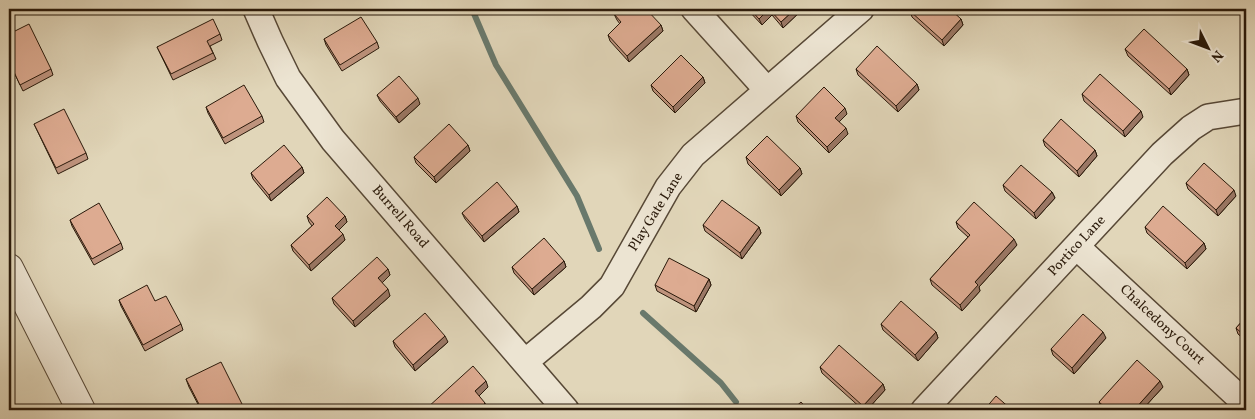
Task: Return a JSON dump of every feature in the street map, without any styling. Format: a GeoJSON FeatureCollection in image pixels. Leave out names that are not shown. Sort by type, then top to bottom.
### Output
{"type":"FeatureCollection","features":[{"type":"Feature","properties":{"kind":"street","name":"Burrell Road"},"geometry":{"type":"LineString","coordinates":[[256,9],[288,78],[332,140],[566,410]]}},
{"type":"Feature","properties":{"kind":"street"},"geometry":{"type":"LineString","coordinates":[[694,9],[767,90]]}},
{"type":"Feature","properties":{"kind":"street","name":"Play Gate Lane"},"geometry":{"type":"LineString","coordinates":[[526,362],[591,308],[612,286],[668,187],[693,155],[861,9]]}},
{"type":"Feature","properties":{"kind":"street","name":"Portico Lane"},"geometry":{"type":"LineString","coordinates":[[924,410],[1162,154],[1190,128],[1208,117],[1246,111]]}},
{"type":"Feature","properties":{"kind":"street","name":"Chalcedony Court"},"geometry":{"type":"LineString","coordinates":[[1077,246],[1246,404]]}},
{"type":"Feature","properties":{"kind":"street"},"geometry":{"type":"LineString","coordinates":[[9,268],[81,410]]}},
{"type":"Feature","properties":{"kind":"building"},"geometry":{"type":"Polygon","coordinates":[[[621,9],[646,9],[661,25],[627,56],[608,35],[621,22],[614,14],[621,9]]]}},
{"type":"Feature","properties":{"kind":"building"},"geometry":{"type":"Polygon","coordinates":[[[750,9],[769,9],[759,19],[750,9]]]}},
{"type":"Feature","properties":{"kind":"building"},"geometry":{"type":"Polygon","coordinates":[[[769,9],[795,9],[781,22],[769,9]]]}},
{"type":"Feature","properties":{"kind":"building"},"geometry":{"type":"Polygon","coordinates":[[[912,9],[950,9],[961,19],[942,40],[910,11],[912,9]]]}},
{"type":"Feature","properties":{"kind":"building"},"geometry":{"type":"Polygon","coordinates":[[[361,17],[377,42],[340,65],[324,39],[361,17]]]}},
{"type":"Feature","properties":{"kind":"building"},"geometry":{"type":"Polygon","coordinates":[[[213,19],[220,34],[207,41],[213,53],[171,74],[157,47],[213,19]]]}},
{"type":"Feature","properties":{"kind":"building"},"geometry":{"type":"Polygon","coordinates":[[[29,24],[51,69],[20,85],[9,61],[9,34],[29,24]]]}},
{"type":"Feature","properties":{"kind":"building"},"geometry":{"type":"Polygon","coordinates":[[[1144,29],[1187,69],[1169,89],[1125,49],[1144,29]]]}},
{"type":"Feature","properties":{"kind":"building"},"geometry":{"type":"Polygon","coordinates":[[[877,46],[917,84],[896,106],[856,69],[877,46]]]}},
{"type":"Feature","properties":{"kind":"building"},"geometry":{"type":"Polygon","coordinates":[[[681,55],[703,77],[673,107],[651,85],[681,55]]]}},
{"type":"Feature","properties":{"kind":"building"},"geometry":{"type":"Polygon","coordinates":[[[1100,74],[1141,111],[1123,131],[1082,94],[1100,74]]]}},
{"type":"Feature","properties":{"kind":"building"},"geometry":{"type":"Polygon","coordinates":[[[399,76],[418,98],[396,117],[377,95],[399,76]]]}},
{"type":"Feature","properties":{"kind":"building"},"geometry":{"type":"Polygon","coordinates":[[[244,85],[262,116],[223,138],[206,107],[244,85]]]}},
{"type":"Feature","properties":{"kind":"building"},"geometry":{"type":"Polygon","coordinates":[[[824,87],[845,108],[835,118],[846,128],[827,147],[796,116],[824,87]]]}},
{"type":"Feature","properties":{"kind":"building"},"geometry":{"type":"Polygon","coordinates":[[[64,109],[86,153],[56,168],[34,124],[64,109]]]}},
{"type":"Feature","properties":{"kind":"building"},"geometry":{"type":"Polygon","coordinates":[[[1061,119],[1095,150],[1077,171],[1043,140],[1061,119]]]}},
{"type":"Feature","properties":{"kind":"building"},"geometry":{"type":"Polygon","coordinates":[[[449,124],[468,145],[434,177],[414,157],[449,124]]]}},
{"type":"Feature","properties":{"kind":"building"},"geometry":{"type":"Polygon","coordinates":[[[767,136],[800,168],[779,190],[746,157],[767,136]]]}},
{"type":"Feature","properties":{"kind":"building"},"geometry":{"type":"Polygon","coordinates":[[[284,145],[302,167],[269,195],[251,173],[284,145]]]}},
{"type":"Feature","properties":{"kind":"building"},"geometry":{"type":"Polygon","coordinates":[[[1204,163],[1234,190],[1216,210],[1186,183],[1204,163]]]}},
{"type":"Feature","properties":{"kind":"building"},"geometry":{"type":"Polygon","coordinates":[[[1021,165],[1052,192],[1034,213],[1003,185],[1021,165]]]}},
{"type":"Feature","properties":{"kind":"building"},"geometry":{"type":"Polygon","coordinates":[[[497,182],[517,206],[482,236],[462,213],[497,182]]]}},
{"type":"Feature","properties":{"kind":"building"},"geometry":{"type":"Polygon","coordinates":[[[327,197],[345,216],[335,226],[343,234],[309,265],[291,245],[314,224],[307,216],[327,197]]]}},
{"type":"Feature","properties":{"kind":"building"},"geometry":{"type":"Polygon","coordinates":[[[722,200],[759,227],[740,253],[703,225],[722,200]]]}},
{"type":"Feature","properties":{"kind":"building"},"geometry":{"type":"Polygon","coordinates":[[[974,202],[1014,239],[975,282],[978,285],[960,305],[930,279],[970,235],[956,222],[974,202]]]}},
{"type":"Feature","properties":{"kind":"building"},"geometry":{"type":"Polygon","coordinates":[[[99,203],[121,243],[92,259],[70,220],[99,203]]]}},
{"type":"Feature","properties":{"kind":"building"},"geometry":{"type":"Polygon","coordinates":[[[1163,206],[1204,243],[1185,263],[1145,227],[1163,206]]]}},
{"type":"Feature","properties":{"kind":"building"},"geometry":{"type":"Polygon","coordinates":[[[544,238],[564,261],[532,289],[512,267],[544,238]]]}},
{"type":"Feature","properties":{"kind":"building"},"geometry":{"type":"Polygon","coordinates":[[[377,257],[388,269],[378,278],[388,289],[353,321],[332,298],[377,257]]]}},
{"type":"Feature","properties":{"kind":"building"},"geometry":{"type":"Polygon","coordinates":[[[669,258],[709,279],[694,306],[655,285],[669,258]]]}},
{"type":"Feature","properties":{"kind":"building"},"geometry":{"type":"Polygon","coordinates":[[[147,285],[155,301],[166,296],[181,324],[143,345],[119,300],[147,285]]]}},
{"type":"Feature","properties":{"kind":"building"},"geometry":{"type":"Polygon","coordinates":[[[901,301],[936,332],[915,355],[881,324],[901,301]]]}},
{"type":"Feature","properties":{"kind":"building"},"geometry":{"type":"Polygon","coordinates":[[[425,313],[445,336],[413,365],[393,341],[425,313]]]}},
{"type":"Feature","properties":{"kind":"building"},"geometry":{"type":"Polygon","coordinates":[[[1083,314],[1103,332],[1072,368],[1051,349],[1083,314]]]}},
{"type":"Feature","properties":{"kind":"building"},"geometry":{"type":"Polygon","coordinates":[[[1246,317],[1246,337],[1236,328],[1246,317]]]}},
{"type":"Feature","properties":{"kind":"building"},"geometry":{"type":"Polygon","coordinates":[[[839,345],[883,384],[863,406],[820,367],[839,345]]]}},
{"type":"Feature","properties":{"kind":"building"},"geometry":{"type":"Polygon","coordinates":[[[1137,360],[1160,381],[1134,410],[1108,410],[1099,402],[1137,360]]]}},
{"type":"Feature","properties":{"kind":"building"},"geometry":{"type":"Polygon","coordinates":[[[221,362],[245,410],[202,410],[186,379],[221,362]]]}},
{"type":"Feature","properties":{"kind":"building"},"geometry":{"type":"Polygon","coordinates":[[[473,366],[486,381],[475,391],[485,403],[478,410],[429,410],[427,408],[473,366]]]}},
{"type":"Feature","properties":{"kind":"building"},"geometry":{"type":"Polygon","coordinates":[[[996,396],[1012,410],[984,410],[996,396]]]}},
{"type":"Feature","properties":{"kind":"building"},"geometry":{"type":"Polygon","coordinates":[[[801,402],[808,410],[792,410],[801,402]]]}},
{"type":"Feature","properties":{"kind":"waterway"},"geometry":{"type":"LineString","coordinates":[[472,9],[496,65],[577,196],[599,249]]}},
{"type":"Feature","properties":{"kind":"waterway"},"geometry":{"type":"LineString","coordinates":[[643,313],[721,383],[736,402]]}}]}
